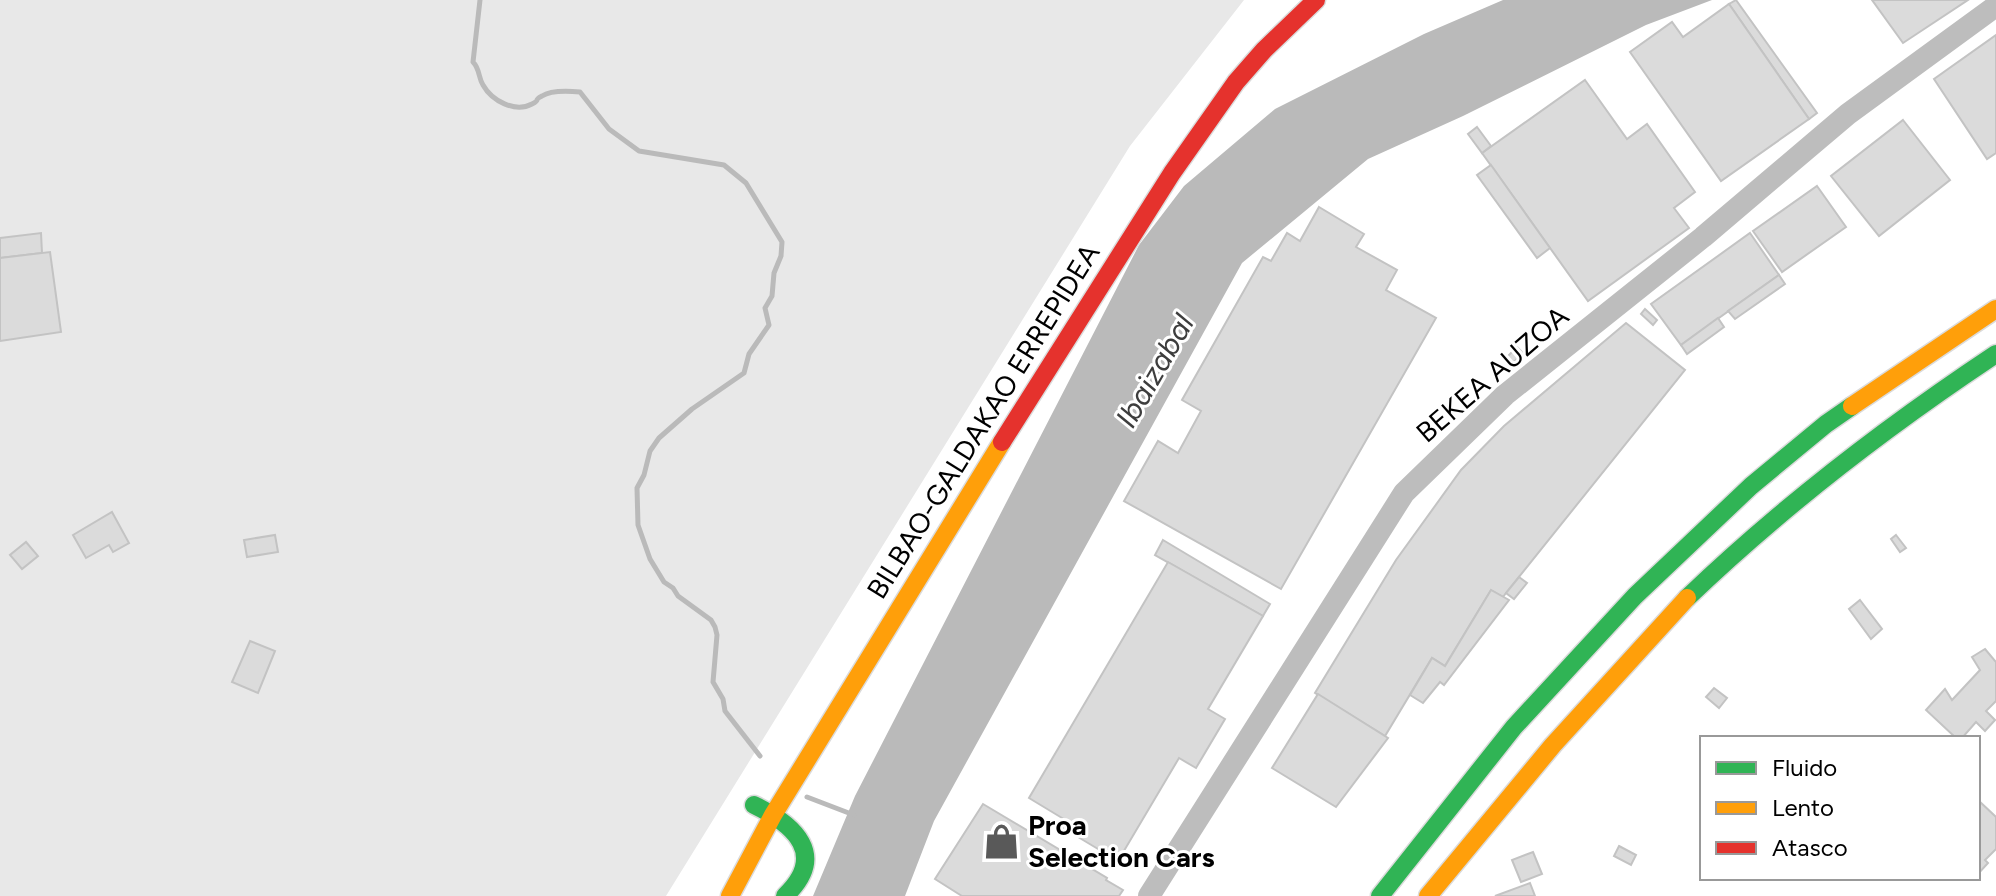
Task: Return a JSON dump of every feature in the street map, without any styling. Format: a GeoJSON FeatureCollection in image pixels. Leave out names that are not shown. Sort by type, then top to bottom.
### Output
{"type":"FeatureCollection","features":[{"type":"Feature","properties":{"kind":"highway","name":"BILBAO-GALDAKAO ERREPIDEA"},"geometry":{"type":"LineString","coordinates":[[730,896],[773,815],[978,480],[1172,173],[1236,82],[1316,0]]}},
{"type":"Feature","properties":{"kind":"highway"},"geometry":{"type":"LineString","coordinates":[[1826,424],[1996,309]]}},
{"type":"Feature","properties":{"kind":"highway"},"geometry":{"type":"LineString","coordinates":[[1380,896],[1514,727],[1635,596],[1751,486],[1934,330]]}},
{"type":"Feature","properties":{"kind":"highway"},"geometry":{"type":"LineString","coordinates":[[1428,896],[1539,759],[1670,616],[1778,514],[1835,466],[1996,354]]}},
{"type":"Feature","properties":{"kind":"highway"},"geometry":{"type":"LineString","coordinates":[[754,806],[784,820],[803,843],[806,861],[803,876],[785,896]]}},
{"type":"Feature","properties":{"kind":"street","name":"BEKEA AUZOA"},"geometry":{"type":"LineString","coordinates":[[1149,896],[1404,493],[1505,395],[1703,237],[1848,114],[1996,6]]}},
{"type":"Feature","properties":{"kind":"shaded area"},"geometry":{"type":"Polygon","coordinates":[[[0,0],[1244,0],[1130,146],[666,896],[0,896],[0,0]]]}},
{"type":"Feature","properties":{"kind":"water","name":"Ibaizabal"},"geometry":{"type":"Polygon","coordinates":[[[1503,0],[1712,0],[1646,25],[1463,116],[1368,159],[1242,263],[934,821],[905,896],[813,896],[855,796],[1139,245],[1184,186],[1275,109],[1424,34],[1503,0]]]}},
{"type":"Feature","properties":{"kind":"building"},"geometry":{"type":"Polygon","coordinates":[[[1736,0],[1817,113],[1809,119],[1729,4],[1736,0]]]}},
{"type":"Feature","properties":{"kind":"building"},"geometry":{"type":"Polygon","coordinates":[[[1872,0],[1968,0],[1903,43],[1872,0]]]}},
{"type":"Feature","properties":{"kind":"building"},"geometry":{"type":"Polygon","coordinates":[[[1729,4],[1809,119],[1721,181],[1630,52],[1672,22],[1683,37],[1729,4]]]}},
{"type":"Feature","properties":{"kind":"building"},"geometry":{"type":"Polygon","coordinates":[[[1996,35],[1996,153],[1987,159],[1934,79],[1996,35]]]}},
{"type":"Feature","properties":{"kind":"building"},"geometry":{"type":"Polygon","coordinates":[[[1585,80],[1627,139],[1647,124],[1695,192],[1674,208],[1689,228],[1588,301],[1482,153],[1585,80]]]}},
{"type":"Feature","properties":{"kind":"building"},"geometry":{"type":"Polygon","coordinates":[[[1903,120],[1950,180],[1879,236],[1831,176],[1903,120]]]}},
{"type":"Feature","properties":{"kind":"building"},"geometry":{"type":"Polygon","coordinates":[[[1477,127],[1491,146],[1482,153],[1468,134],[1477,127]]]}},
{"type":"Feature","properties":{"kind":"building"},"geometry":{"type":"Polygon","coordinates":[[[1491,165],[1550,248],[1537,258],[1477,175],[1491,165]]]}},
{"type":"Feature","properties":{"kind":"building"},"geometry":{"type":"Polygon","coordinates":[[[1817,186],[1846,227],[1782,272],[1753,231],[1817,186]]]}},
{"type":"Feature","properties":{"kind":"building"},"geometry":{"type":"Polygon","coordinates":[[[1319,207],[1364,234],[1356,247],[1397,270],[1386,290],[1436,318],[1281,589],[1124,501],[1158,441],[1178,453],[1201,411],[1182,400],[1263,257],[1271,261],[1287,233],[1300,241],[1319,207]]]}},
{"type":"Feature","properties":{"kind":"building"},"geometry":{"type":"Polygon","coordinates":[[[41,233],[42,253],[0,258],[0,238],[41,233]]]}},
{"type":"Feature","properties":{"kind":"building"},"geometry":{"type":"Polygon","coordinates":[[[1750,233],[1779,275],[1681,345],[1651,304],[1750,233]]]}},
{"type":"Feature","properties":{"kind":"building"},"geometry":{"type":"Polygon","coordinates":[[[50,252],[61,332],[0,341],[0,258],[50,252]]]}},
{"type":"Feature","properties":{"kind":"building"},"geometry":{"type":"Polygon","coordinates":[[[1779,275],[1785,284],[1735,319],[1728,311],[1779,275]]]}},
{"type":"Feature","properties":{"kind":"building"},"geometry":{"type":"Polygon","coordinates":[[[1645,309],[1657,320],[1653,325],[1641,314],[1645,309]]]}},
{"type":"Feature","properties":{"kind":"building"},"geometry":{"type":"Polygon","coordinates":[[[1718,318],[1724,327],[1687,354],[1681,345],[1718,318]]]}},
{"type":"Feature","properties":{"kind":"building"},"geometry":{"type":"Polygon","coordinates":[[[1626,323],[1685,370],[1503,597],[1491,590],[1445,666],[1432,658],[1385,736],[1315,693],[1396,560],[1461,470],[1504,426],[1626,323]]]}},
{"type":"Feature","properties":{"kind":"building"},"geometry":{"type":"Polygon","coordinates":[[[1517,347],[1523,353],[1511,365],[1505,359],[1517,347]]]}},
{"type":"Feature","properties":{"kind":"building"},"geometry":{"type":"Polygon","coordinates":[[[112,512],[129,543],[113,552],[109,545],[86,558],[73,535],[112,512]]]}},
{"type":"Feature","properties":{"kind":"building"},"geometry":{"type":"Polygon","coordinates":[[[275,535],[278,552],[247,557],[244,540],[275,535]]]}},
{"type":"Feature","properties":{"kind":"building"},"geometry":{"type":"Polygon","coordinates":[[[1896,535],[1906,548],[1900,552],[1891,539],[1896,535]]]}},
{"type":"Feature","properties":{"kind":"building"},"geometry":{"type":"Polygon","coordinates":[[[1163,540],[1270,604],[1263,616],[1155,555],[1163,540]]]}},
{"type":"Feature","properties":{"kind":"building"},"geometry":{"type":"Polygon","coordinates":[[[26,542],[38,556],[22,569],[10,555],[26,542]]]}},
{"type":"Feature","properties":{"kind":"building"},"geometry":{"type":"Polygon","coordinates":[[[1168,562],[1263,616],[1208,709],[1225,719],[1196,768],[1179,758],[1118,861],[1063,828],[1067,821],[1029,798],[1168,562]]]}},
{"type":"Feature","properties":{"kind":"building"},"geometry":{"type":"Polygon","coordinates":[[[1519,577],[1527,583],[1514,599],[1506,593],[1519,577]]]}},
{"type":"Feature","properties":{"kind":"building"},"geometry":{"type":"Polygon","coordinates":[[[1491,590],[1509,600],[1444,685],[1440,682],[1423,703],[1410,695],[1432,658],[1445,666],[1491,590]]]}},
{"type":"Feature","properties":{"kind":"building"},"geometry":{"type":"Polygon","coordinates":[[[1860,600],[1882,629],[1871,639],[1849,609],[1860,600]]]}},
{"type":"Feature","properties":{"kind":"building"},"geometry":{"type":"Polygon","coordinates":[[[250,641],[275,651],[258,693],[232,682],[250,641]]]}},
{"type":"Feature","properties":{"kind":"building"},"geometry":{"type":"Polygon","coordinates":[[[1985,649],[1996,662],[1996,701],[1986,711],[1995,720],[1985,731],[1976,722],[1964,736],[1954,736],[1926,710],[1945,689],[1952,700],[1980,670],[1972,657],[1985,649]]]}},
{"type":"Feature","properties":{"kind":"building"},"geometry":{"type":"Polygon","coordinates":[[[1714,688],[1727,698],[1719,708],[1706,697],[1714,688]]]}},
{"type":"Feature","properties":{"kind":"building"},"geometry":{"type":"Polygon","coordinates":[[[1318,694],[1388,738],[1336,807],[1272,768],[1318,694]]]}},
{"type":"Feature","properties":{"kind":"building"},"geometry":{"type":"Polygon","coordinates":[[[1980,802],[1996,817],[1996,849],[1985,860],[1988,863],[1980,872],[1980,802]]]}},
{"type":"Feature","properties":{"kind":"building","name":"Proa Selection Cars"},"geometry":{"type":"Polygon","coordinates":[[[983,804],[1123,890],[1119,896],[962,896],[935,879],[983,804]]]}},
{"type":"Feature","properties":{"kind":"building"},"geometry":{"type":"Polygon","coordinates":[[[1619,846],[1636,855],[1631,865],[1614,856],[1619,846]]]}},
{"type":"Feature","properties":{"kind":"building"},"geometry":{"type":"Polygon","coordinates":[[[1533,852],[1542,874],[1521,882],[1512,860],[1533,852]]]}},
{"type":"Feature","properties":{"kind":"building"},"geometry":{"type":"Polygon","coordinates":[[[1530,883],[1535,896],[1495,896],[1530,883]]]}},
{"type":"Feature","properties":{"kind":"waterway"},"geometry":{"type":"LineString","coordinates":[[480,0],[473,62],[483,85],[492,96],[504,104],[518,107],[532,104],[550,93],[580,92],[609,129],[639,151],[724,165],[746,183],[782,242],[772,296],[765,308],[769,325],[749,354],[744,373],[692,409],[659,438],[650,451],[637,488],[638,525],[650,559],[664,582],[711,620],[715,627],[713,682],[723,699],[725,711],[760,756]]}},
{"type":"Feature","properties":{"kind":"waterway"},"geometry":{"type":"LineString","coordinates":[[807,797],[854,815]]}},
{"type":"Feature","properties":{"kind":"traffic: fast"},"geometry":{"type":"LineString","coordinates":[[1687,598],[1760,531],[1836,469],[1996,354]]}},
{"type":"Feature","properties":{"kind":"traffic: fast"},"geometry":{"type":"LineString","coordinates":[[1380,896],[1514,727],[1635,596],[1751,486],[1852,406]]}},
{"type":"Feature","properties":{"kind":"traffic: fast"},"geometry":{"type":"LineString","coordinates":[[754,805],[793,832],[805,854],[798,881],[785,896]]}},
{"type":"Feature","properties":{"kind":"traffic: slow"},"geometry":{"type":"LineString","coordinates":[[1852,406],[1996,309]]}},
{"type":"Feature","properties":{"kind":"traffic: slow"},"geometry":{"type":"LineString","coordinates":[[730,896],[773,815],[1002,442]]}},
{"type":"Feature","properties":{"kind":"traffic: slow"},"geometry":{"type":"LineString","coordinates":[[1428,896],[1553,745],[1687,598]]}},
{"type":"Feature","properties":{"kind":"traffic: jam"},"geometry":{"type":"LineString","coordinates":[[1002,442],[1172,173],[1236,82],[1316,0]]}},
{"type":"Feature","properties":{"kind":"place","name":"Proa Selection Cars"},"geometry":{"type":"Point","coordinates":[1002,841]}}]}
